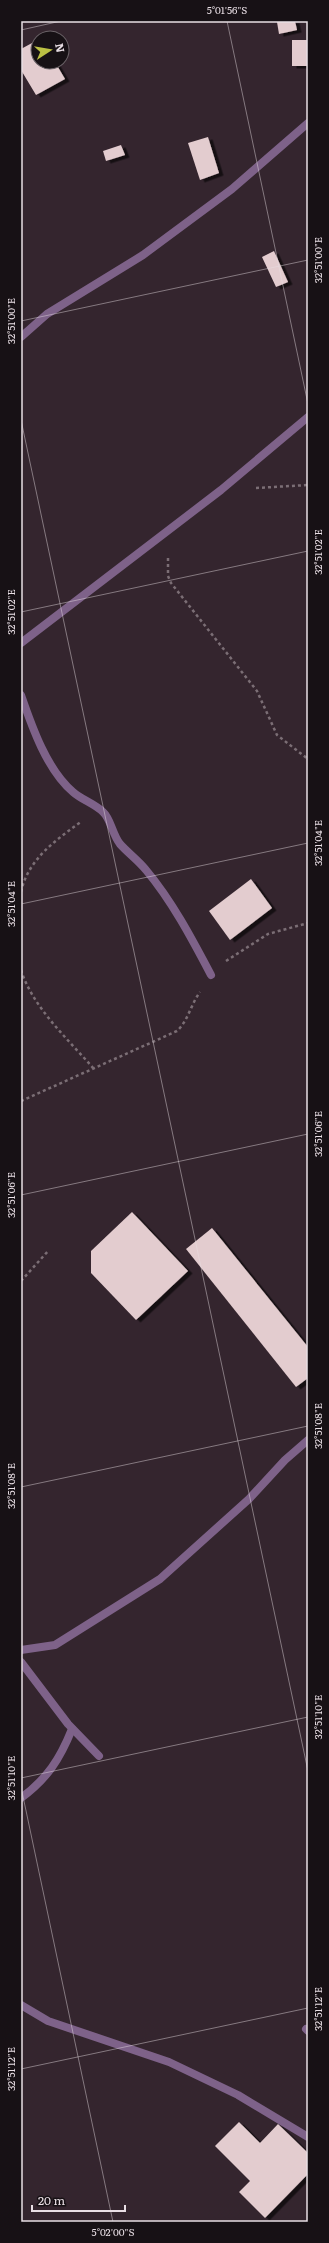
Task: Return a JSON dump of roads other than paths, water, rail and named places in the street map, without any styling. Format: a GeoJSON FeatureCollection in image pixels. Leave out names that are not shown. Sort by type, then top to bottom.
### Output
{"type":"FeatureCollection","features":[{"type":"Feature","properties":{"kind":"street"},"geometry":{"type":"LineString","coordinates":[[21,337],[47,314],[143,255],[232,189],[308,123]]}},
{"type":"Feature","properties":{"kind":"street"},"geometry":{"type":"LineString","coordinates":[[21,643],[221,490],[308,417]]}},
{"type":"Feature","properties":{"kind":"street"},"geometry":{"type":"LineString","coordinates":[[21,694],[31,725],[58,777],[74,792],[98,809],[108,819],[112,832],[120,844],[146,869],[166,897],[188,931],[211,975]]}},
{"type":"Feature","properties":{"kind":"street"},"geometry":{"type":"LineString","coordinates":[[21,1650],[55,1646],[160,1579],[249,1499],[285,1460],[308,1440]]}},
{"type":"Feature","properties":{"kind":"street"},"geometry":{"type":"LineString","coordinates":[[21,1662],[72,1729],[99,1756]]}},
{"type":"Feature","properties":{"kind":"street"},"geometry":{"type":"LineString","coordinates":[[21,1798],[31,1790],[54,1766],[61,1755],[72,1729]]}},
{"type":"Feature","properties":{"kind":"street"},"geometry":{"type":"LineString","coordinates":[[21,2006],[48,2021],[169,2062],[238,2095],[308,2137]]}}]}
